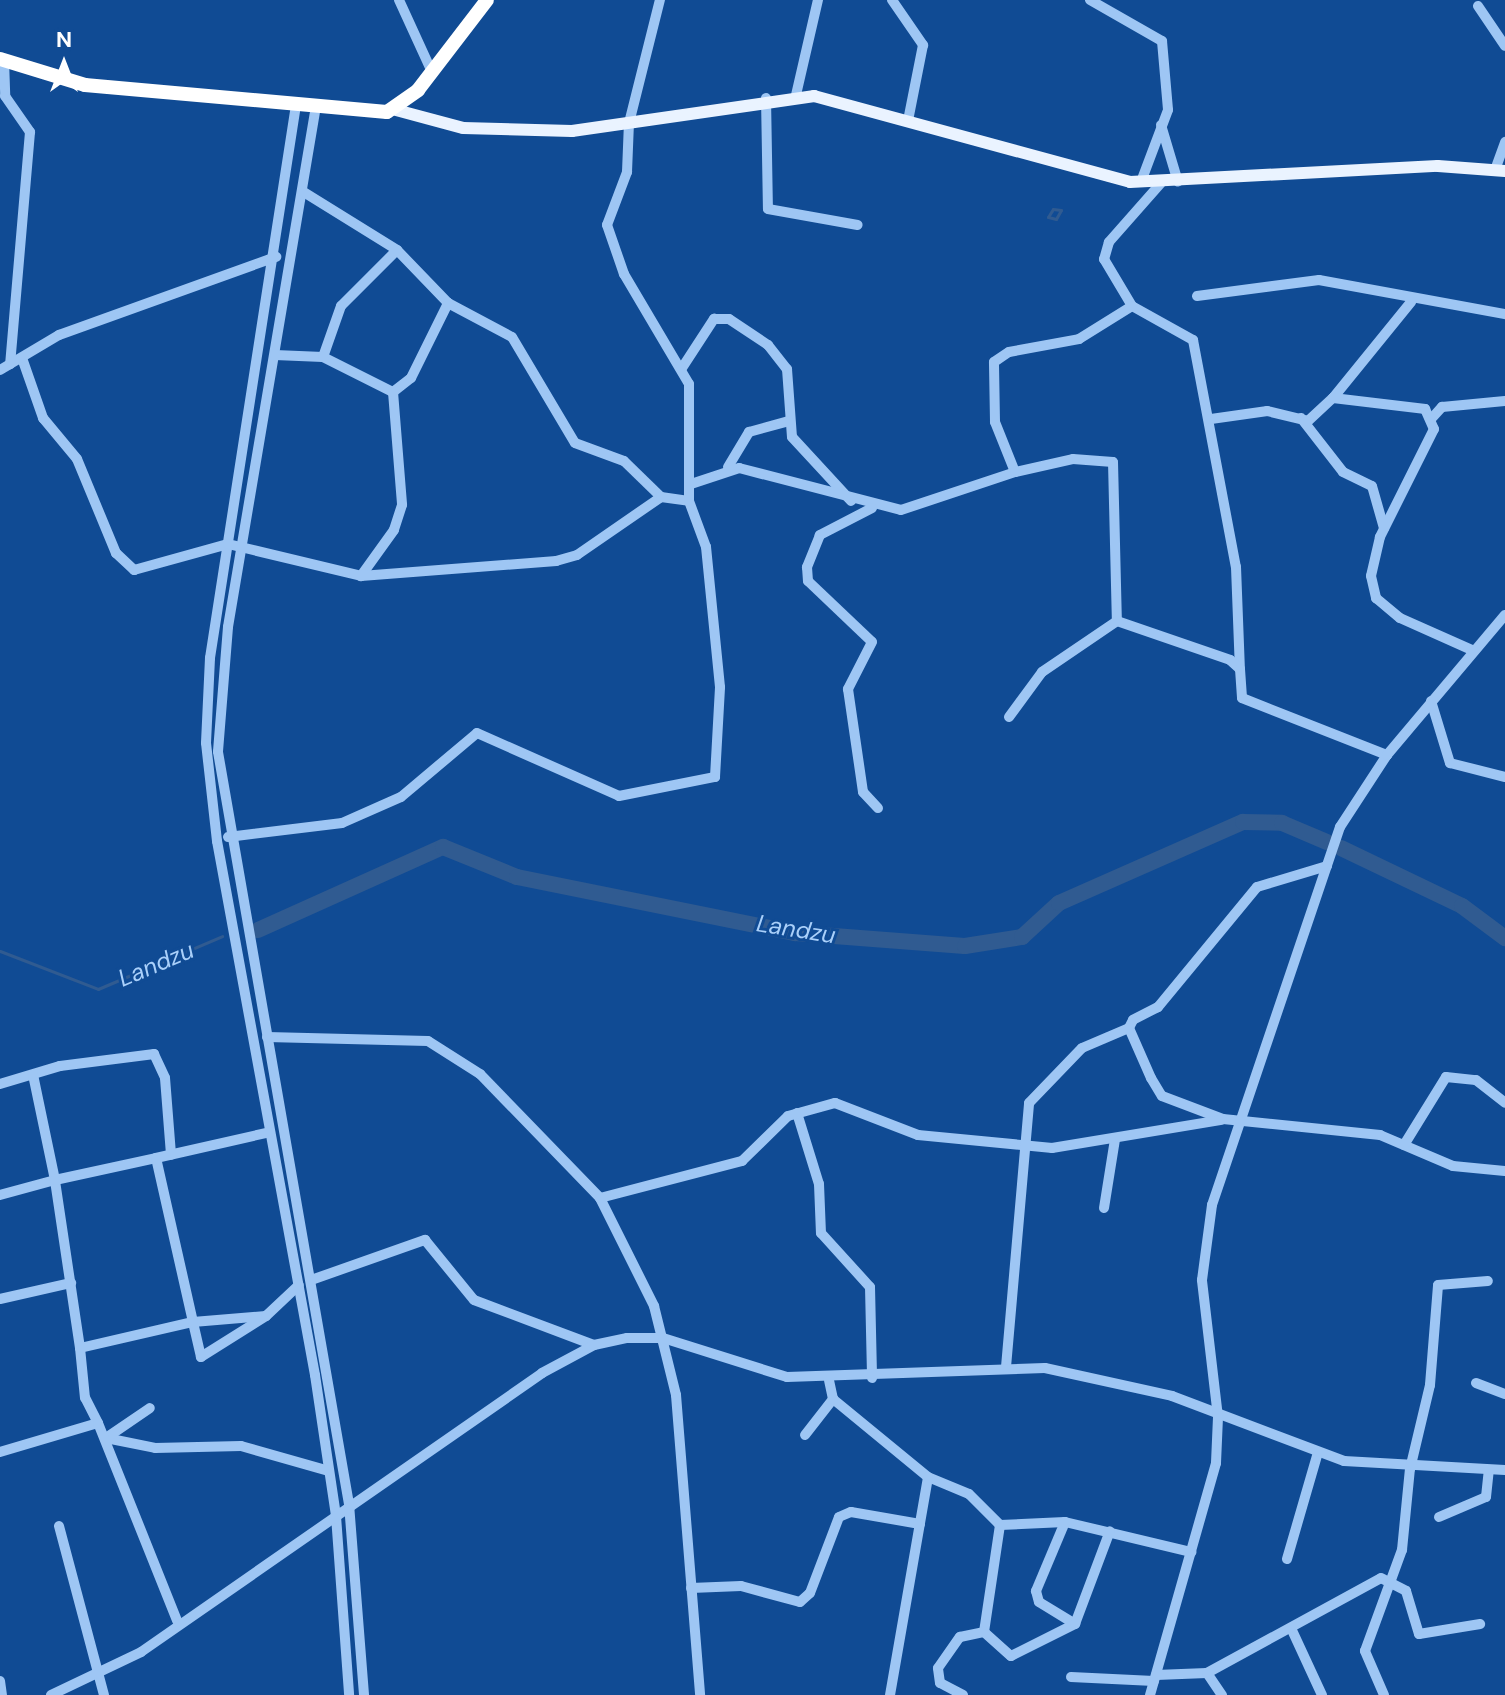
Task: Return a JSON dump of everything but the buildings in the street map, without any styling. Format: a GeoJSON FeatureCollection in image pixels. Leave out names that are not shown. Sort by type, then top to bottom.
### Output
{"type":"FeatureCollection","features":[{"type":"Feature","properties":{"kind":"highway"},"geometry":{"type":"LineString","coordinates":[[2,59],[85,85],[296,105],[396,110],[487,0]]}},
{"type":"Feature","properties":{"kind":"main road"},"geometry":{"type":"LineString","coordinates":[[396,110],[463,128],[519,131],[629,123],[796,95],[908,121],[1069,170],[1141,182],[1438,166],[1500,170]]}},
{"type":"Feature","properties":{"kind":"street"},"geometry":{"type":"LineString","coordinates":[[399,0],[431,70]]}},
{"type":"Feature","properties":{"kind":"street"},"geometry":{"type":"LineString","coordinates":[[228,837],[342,823],[401,797],[477,733],[619,796],[715,777],[718,660],[706,547],[689,501],[692,407],[682,368],[624,274],[607,225],[627,172],[629,123],[660,0]]}},
{"type":"Feature","properties":{"kind":"street"},"geometry":{"type":"LineString","coordinates":[[796,95],[818,0]]}},
{"type":"Feature","properties":{"kind":"street"},"geometry":{"type":"LineString","coordinates":[[892,0],[923,45],[908,121]]}},
{"type":"Feature","properties":{"kind":"street"},"geometry":{"type":"LineString","coordinates":[[1090,0],[1162,41],[1170,100],[1141,182]]}},
{"type":"Feature","properties":{"kind":"street"},"geometry":{"type":"LineString","coordinates":[[1478,6],[1505,46]]}},
{"type":"Feature","properties":{"kind":"street"},"geometry":{"type":"LineString","coordinates":[[2,59],[5,96],[30,132],[5,367]]}},
{"type":"Feature","properties":{"kind":"street"},"geometry":{"type":"LineString","coordinates":[[766,98],[768,209],[858,225]]}},
{"type":"Feature","properties":{"kind":"street"},"geometry":{"type":"LineString","coordinates":[[296,105],[276,257],[228,544],[208,688],[209,790],[299,1285],[336,1516],[349,1695]]}},
{"type":"Feature","properties":{"kind":"street"},"geometry":{"type":"LineString","coordinates":[[316,106],[221,683],[228,837],[314,1279],[349,1504],[364,1695]]}},
{"type":"Feature","properties":{"kind":"street"},"geometry":{"type":"LineString","coordinates":[[1161,125],[1178,182]]}},
{"type":"Feature","properties":{"kind":"street"},"geometry":{"type":"LineString","coordinates":[[1500,170],[1505,142]]}},
{"type":"Feature","properties":{"kind":"street"},"geometry":{"type":"LineString","coordinates":[[1161,183],[1105,249],[1132,306],[1193,340],[1211,419],[1236,567],[1242,698],[1387,755]]}},
{"type":"Feature","properties":{"kind":"street"},"geometry":{"type":"LineString","coordinates":[[302,191],[397,250],[448,303],[512,337],[575,443],[624,461],[661,497],[689,501]]}},
{"type":"Feature","properties":{"kind":"street"},"geometry":{"type":"LineString","coordinates":[[323,357],[341,306],[397,250]]}},
{"type":"Feature","properties":{"kind":"street"},"geometry":{"type":"LineString","coordinates":[[5,367],[59,335],[276,257]]}},
{"type":"Feature","properties":{"kind":"street"},"geometry":{"type":"LineString","coordinates":[[1197,296],[1319,280],[1411,302],[1439,297],[1505,314]]}},
{"type":"Feature","properties":{"kind":"street"},"geometry":{"type":"LineString","coordinates":[[1211,419],[1267,411],[1308,421],[1333,398],[1411,302]]}},
{"type":"Feature","properties":{"kind":"street"},"geometry":{"type":"LineString","coordinates":[[393,392],[411,378],[448,303]]}},
{"type":"Feature","properties":{"kind":"street"},"geometry":{"type":"LineString","coordinates":[[1015,472],[995,422],[994,362],[1009,352],[1070,343],[1132,306]]}},
{"type":"Feature","properties":{"kind":"street"},"geometry":{"type":"LineString","coordinates":[[682,368],[704,327],[729,319],[783,361],[792,437],[851,501]]}},
{"type":"Feature","properties":{"kind":"street"},"geometry":{"type":"LineString","coordinates":[[275,355],[323,357],[393,392]]}},
{"type":"Feature","properties":{"kind":"street"},"geometry":{"type":"LineString","coordinates":[[22,358],[43,418],[77,459],[124,565],[160,567],[228,544],[361,576],[577,555],[661,497]]}},
{"type":"Feature","properties":{"kind":"street"},"geometry":{"type":"LineString","coordinates":[[361,576],[394,530],[402,505],[393,392]]}},
{"type":"Feature","properties":{"kind":"street"},"geometry":{"type":"LineString","coordinates":[[1333,398],[1425,409],[1432,418]]}},
{"type":"Feature","properties":{"kind":"street"},"geometry":{"type":"LineString","coordinates":[[1472,650],[1420,633],[1376,598],[1371,576],[1384,528],[1423,457],[1432,418],[1442,407],[1505,401]]}},
{"type":"Feature","properties":{"kind":"street"},"geometry":{"type":"LineString","coordinates":[[1301,418],[1343,472],[1372,486],[1384,528]]}},
{"type":"Feature","properties":{"kind":"street"},"geometry":{"type":"LineString","coordinates":[[691,484],[728,467],[749,432],[789,421]]}},
{"type":"Feature","properties":{"kind":"street"},"geometry":{"type":"LineString","coordinates":[[728,467],[872,508],[920,507],[1015,472],[1073,459],[1113,462],[1117,621]]}},
{"type":"Feature","properties":{"kind":"street"},"geometry":{"type":"LineString","coordinates":[[872,508],[820,535],[807,567],[808,581],[872,642],[848,689],[863,792],[878,808]]}},
{"type":"Feature","properties":{"kind":"street"},"geometry":{"type":"LineString","coordinates":[[1150,1695],[1216,1463],[1218,1417],[1202,1301],[1203,1245],[1242,1123],[1340,827],[1387,755],[1472,650],[1505,615]]}},
{"type":"Feature","properties":{"kind":"street"},"geometry":{"type":"LineString","coordinates":[[1117,621],[1240,669]]}},
{"type":"Feature","properties":{"kind":"street"},"geometry":{"type":"LineString","coordinates":[[1009,717],[1042,672],[1117,621]]}},
{"type":"Feature","properties":{"kind":"street"},"geometry":{"type":"LineString","coordinates":[[1431,701],[1450,763],[1505,777]]}},
{"type":"Feature","properties":{"kind":"street"},"geometry":{"type":"LineString","coordinates":[[1006,1367],[1029,1103],[1054,1072],[1082,1048],[1129,1028],[1204,957],[1246,896],[1288,874],[1327,866]]}},
{"type":"Feature","properties":{"kind":"street"},"geometry":{"type":"LineString","coordinates":[[1129,1028],[1162,1096],[1223,1119],[1380,1135],[1453,1166],[1505,1171]]}},
{"type":"Feature","properties":{"kind":"street"},"geometry":{"type":"LineString","coordinates":[[267,1037],[428,1041],[480,1074],[600,1198],[663,1338],[676,1395],[700,1695]]}},
{"type":"Feature","properties":{"kind":"street"},"geometry":{"type":"LineString","coordinates":[[0,1084],[33,1075],[154,1054],[165,1078],[171,1155]]}},
{"type":"Feature","properties":{"kind":"street"},"geometry":{"type":"LineString","coordinates":[[33,1075],[55,1180],[85,1398],[106,1438],[121,1495],[141,1519],[177,1621]]}},
{"type":"Feature","properties":{"kind":"street"},"geometry":{"type":"LineString","coordinates":[[1404,1145],[1446,1077],[1476,1080],[1505,1103]]}},
{"type":"Feature","properties":{"kind":"street"},"geometry":{"type":"LineString","coordinates":[[600,1198],[742,1161],[797,1113],[835,1103],[870,1111],[904,1132],[1025,1145],[1115,1139],[1223,1119]]}},
{"type":"Feature","properties":{"kind":"street"},"geometry":{"type":"LineString","coordinates":[[797,1113],[819,1184],[821,1233],[870,1287],[872,1378]]}},
{"type":"Feature","properties":{"kind":"street"},"geometry":{"type":"LineString","coordinates":[[0,1195],[270,1132]]}},
{"type":"Feature","properties":{"kind":"street"},"geometry":{"type":"LineString","coordinates":[[1104,1208],[1115,1139]]}},
{"type":"Feature","properties":{"kind":"street"},"geometry":{"type":"LineString","coordinates":[[156,1158],[201,1357],[266,1316],[299,1285]]}},
{"type":"Feature","properties":{"kind":"street"},"geometry":{"type":"LineString","coordinates":[[314,1279],[425,1240],[474,1300],[594,1345],[663,1338],[787,1377],[829,1380],[1006,1367],[1104,1377],[1318,1452],[1410,1469],[1505,1470]]}},
{"type":"Feature","properties":{"kind":"street"},"geometry":{"type":"LineString","coordinates":[[1384,1695],[1365,1651],[1394,1579],[1410,1469],[1430,1385],[1438,1285],[1488,1281]]}},
{"type":"Feature","properties":{"kind":"street"},"geometry":{"type":"LineString","coordinates":[[0,1299],[71,1283]]}},
{"type":"Feature","properties":{"kind":"street"},"geometry":{"type":"LineString","coordinates":[[80,1348],[193,1322],[266,1316]]}},
{"type":"Feature","properties":{"kind":"street"},"geometry":{"type":"LineString","coordinates":[[51,1695],[104,1673],[336,1516],[349,1504],[594,1345]]}},
{"type":"Feature","properties":{"kind":"street"},"geometry":{"type":"LineString","coordinates":[[829,1380],[833,1399],[928,1477],[969,1494],[1000,1525],[1065,1522],[1191,1552]]}},
{"type":"Feature","properties":{"kind":"street"},"geometry":{"type":"LineString","coordinates":[[1476,1383],[1505,1394]]}},
{"type":"Feature","properties":{"kind":"street"},"geometry":{"type":"LineString","coordinates":[[805,1435],[833,1399]]}},
{"type":"Feature","properties":{"kind":"street"},"geometry":{"type":"LineString","coordinates":[[106,1438],[150,1408]]}},
{"type":"Feature","properties":{"kind":"street"},"geometry":{"type":"LineString","coordinates":[[0,1452],[98,1423]]}},
{"type":"Feature","properties":{"kind":"street"},"geometry":{"type":"LineString","coordinates":[[106,1438],[155,1448],[241,1446],[329,1471]]}},
{"type":"Feature","properties":{"kind":"street"},"geometry":{"type":"LineString","coordinates":[[1287,1559],[1318,1452]]}},
{"type":"Feature","properties":{"kind":"street"},"geometry":{"type":"LineString","coordinates":[[1439,1517],[1486,1497],[1489,1470]]}},
{"type":"Feature","properties":{"kind":"street"},"geometry":{"type":"LineString","coordinates":[[890,1695],[928,1477]]}},
{"type":"Feature","properties":{"kind":"street"},"geometry":{"type":"LineString","coordinates":[[691,1588],[741,1586],[800,1602],[810,1593],[839,1517],[851,1512],[920,1524]]}},
{"type":"Feature","properties":{"kind":"street"},"geometry":{"type":"LineString","coordinates":[[1065,1522],[1036,1591],[1039,1602],[1075,1624]]}},
{"type":"Feature","properties":{"kind":"street"},"geometry":{"type":"LineString","coordinates":[[984,1632],[1000,1525]]}},
{"type":"Feature","properties":{"kind":"street"},"geometry":{"type":"LineString","coordinates":[[59,1526],[104,1673],[104,1695]]}},
{"type":"Feature","properties":{"kind":"street"},"geometry":{"type":"LineString","coordinates":[[984,1632],[1011,1656],[1075,1624],[1110,1531]]}},
{"type":"Feature","properties":{"kind":"street"},"geometry":{"type":"LineString","coordinates":[[1394,1579],[1406,1591],[1419,1634],[1480,1624]]}},
{"type":"Feature","properties":{"kind":"street"},"geometry":{"type":"LineString","coordinates":[[1071,1677],[1155,1678],[1207,1673],[1243,1647],[1291,1628],[1361,1587],[1394,1579]]}},
{"type":"Feature","properties":{"kind":"street"},"geometry":{"type":"LineString","coordinates":[[1291,1628],[1322,1695]]}},
{"type":"Feature","properties":{"kind":"street"},"geometry":{"type":"LineString","coordinates":[[963,1695],[940,1683],[938,1668],[960,1637],[984,1632]]}},
{"type":"Feature","properties":{"kind":"street"},"geometry":{"type":"LineString","coordinates":[[1207,1673],[1222,1695]]}},
{"type":"Feature","properties":{"kind":"street"},"geometry":{"type":"LineString","coordinates":[[0,1681],[2,1695]]}},
{"type":"Feature","properties":{"kind":"waterway"},"geometry":{"type":"LineString","coordinates":[[1053,209],[1061,210],[1056,219],[1048,217],[1053,209]]}},
{"type":"Feature","properties":{"kind":"waterway","name":"Landzu"},"geometry":{"type":"LineString","coordinates":[[258,930],[443,847],[517,877],[795,933],[965,946],[1022,937],[1059,903],[1243,822],[1282,823],[1327,842]]}},
{"type":"Feature","properties":{"kind":"waterway","name":"Landzu"},"geometry":{"type":"LineString","coordinates":[[1341,848],[1462,906],[1505,938]]}},
{"type":"Feature","properties":{"kind":"waterway","name":"Landzu"},"geometry":{"type":"LineString","coordinates":[[0,951],[98,989],[222,936]]}}]}
